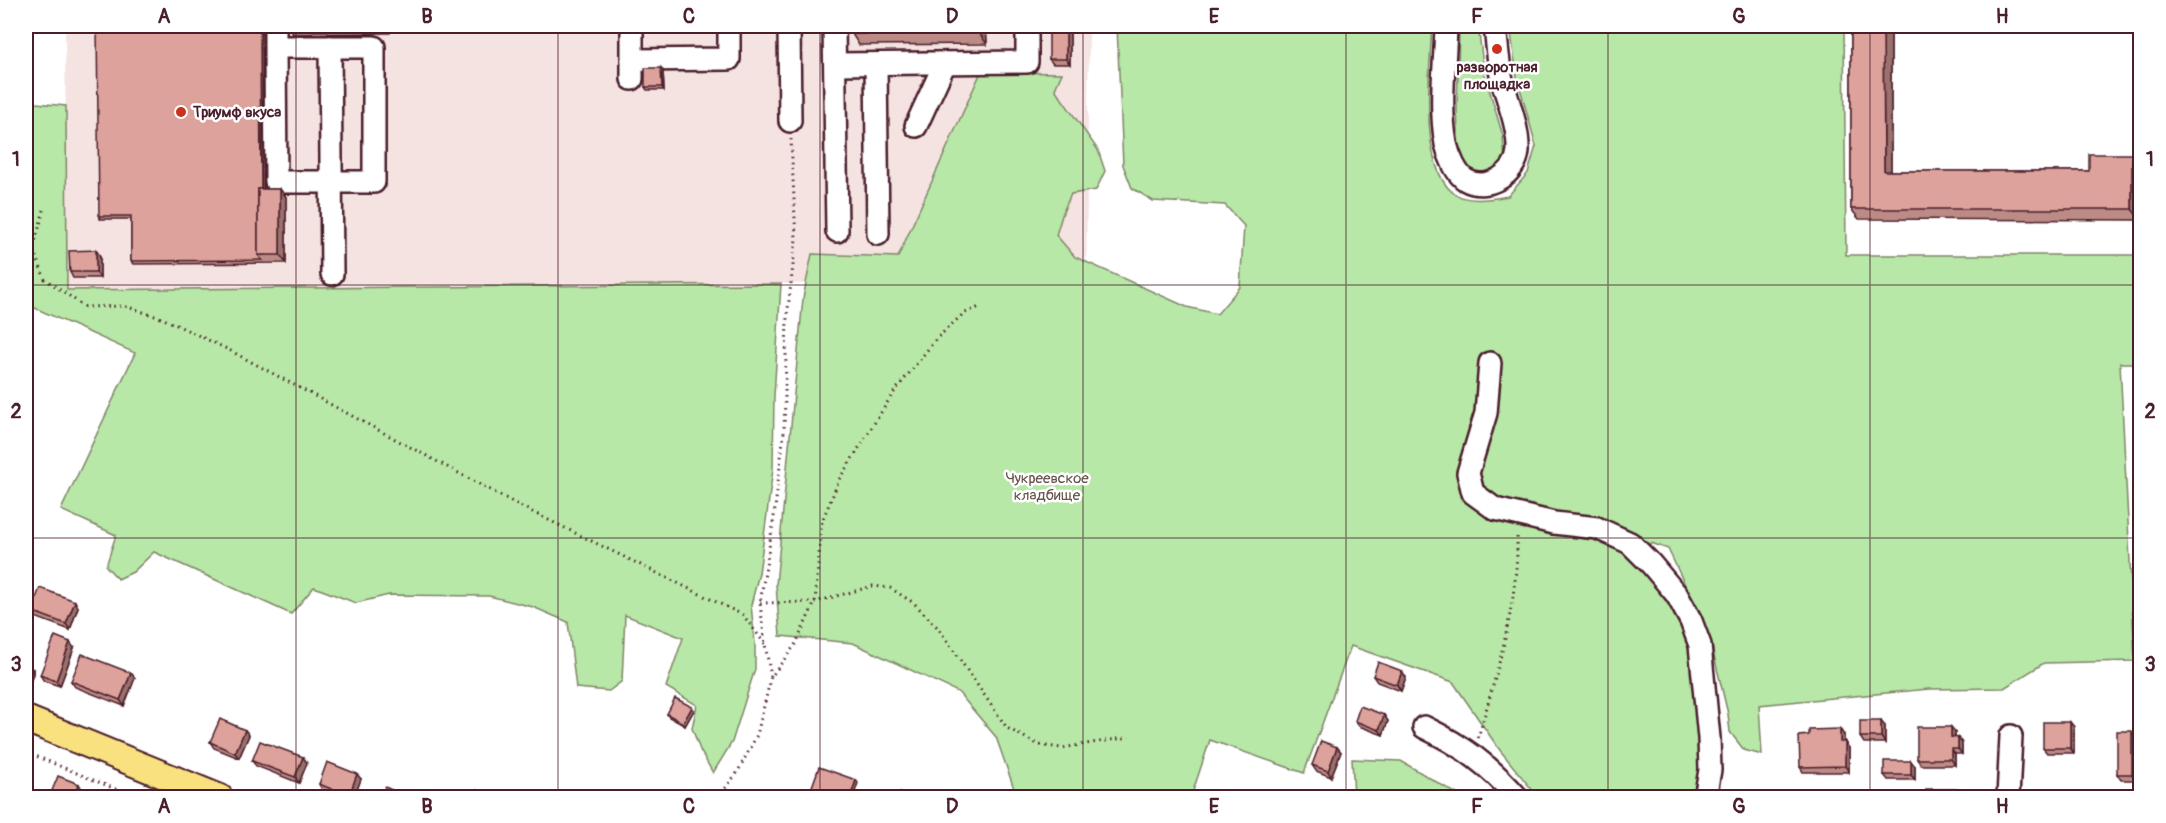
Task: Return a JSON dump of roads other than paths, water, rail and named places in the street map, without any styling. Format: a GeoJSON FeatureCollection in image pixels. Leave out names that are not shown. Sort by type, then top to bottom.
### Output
{"type":"FeatureCollection","features":[{"type":"Feature","properties":{"kind":"main road"},"geometry":{"type":"LineString","coordinates":[[26,719],[220,798]]}},
{"type":"Feature","properties":{"kind":"street"},"geometry":{"type":"LineString","coordinates":[[275,26],[275,47],[276,182],[374,182],[374,47],[275,47]]}},
{"type":"Feature","properties":{"kind":"street"},"geometry":{"type":"LineString","coordinates":[[632,26],[632,70],[729,59],[729,26]]}},
{"type":"Feature","properties":{"kind":"street"},"geometry":{"type":"LineString","coordinates":[[789,26],[790,121]]}},
{"type":"Feature","properties":{"kind":"street"},"geometry":{"type":"LineString","coordinates":[[834,26],[837,231]]}},
{"type":"Feature","properties":{"kind":"street"},"geometry":{"type":"LineString","coordinates":[[835,64],[1027,62],[1027,26]]}},
{"type":"Feature","properties":{"kind":"street"},"geometry":{"type":"LineString","coordinates":[[1446,26],[1443,106],[1447,146],[1456,168],[1467,180],[1487,184],[1499,180],[1513,167],[1518,152],[1502,77],[1495,26]]}},
{"type":"Feature","properties":{"kind":"street"},"geometry":{"type":"LineString","coordinates":[[330,47],[332,274]]}},
{"type":"Feature","properties":{"kind":"street"},"geometry":{"type":"LineString","coordinates":[[916,126],[945,63]]}},
{"type":"Feature","properties":{"kind":"street"},"geometry":{"type":"LineString","coordinates":[[876,64],[878,234]]}},
{"type":"Feature","properties":{"kind":"street"},"geometry":{"type":"LineString","coordinates":[[1490,363],[1486,413],[1468,473],[1473,494],[1495,509],[1554,523],[1598,528],[1630,543],[1677,595],[1691,621],[1700,645],[1709,738],[1710,770],[1705,798]]}},
{"type":"Feature","properties":{"kind":"street"},"geometry":{"type":"LineString","coordinates":[[1424,727],[1451,740],[1478,758],[1500,777],[1518,798]]}},
{"type":"Feature","properties":{"kind":"street"},"geometry":{"type":"LineString","coordinates":[[2008,798],[2011,736]]}},
{"type":"Feature","properties":{"kind":"place","name":"разворотная площадка"},"geometry":{"type":"Point","coordinates":[1497,49]}},
{"type":"Feature","properties":{"kind":"place","name":"Триумф вкуса"},"geometry":{"type":"Point","coordinates":[181,112]}},
{"type":"Feature","properties":{"kind":"park label","name":"Чукреевское кладбище"},"geometry":{"type":"Point","coordinates":[1047,486]}}]}
